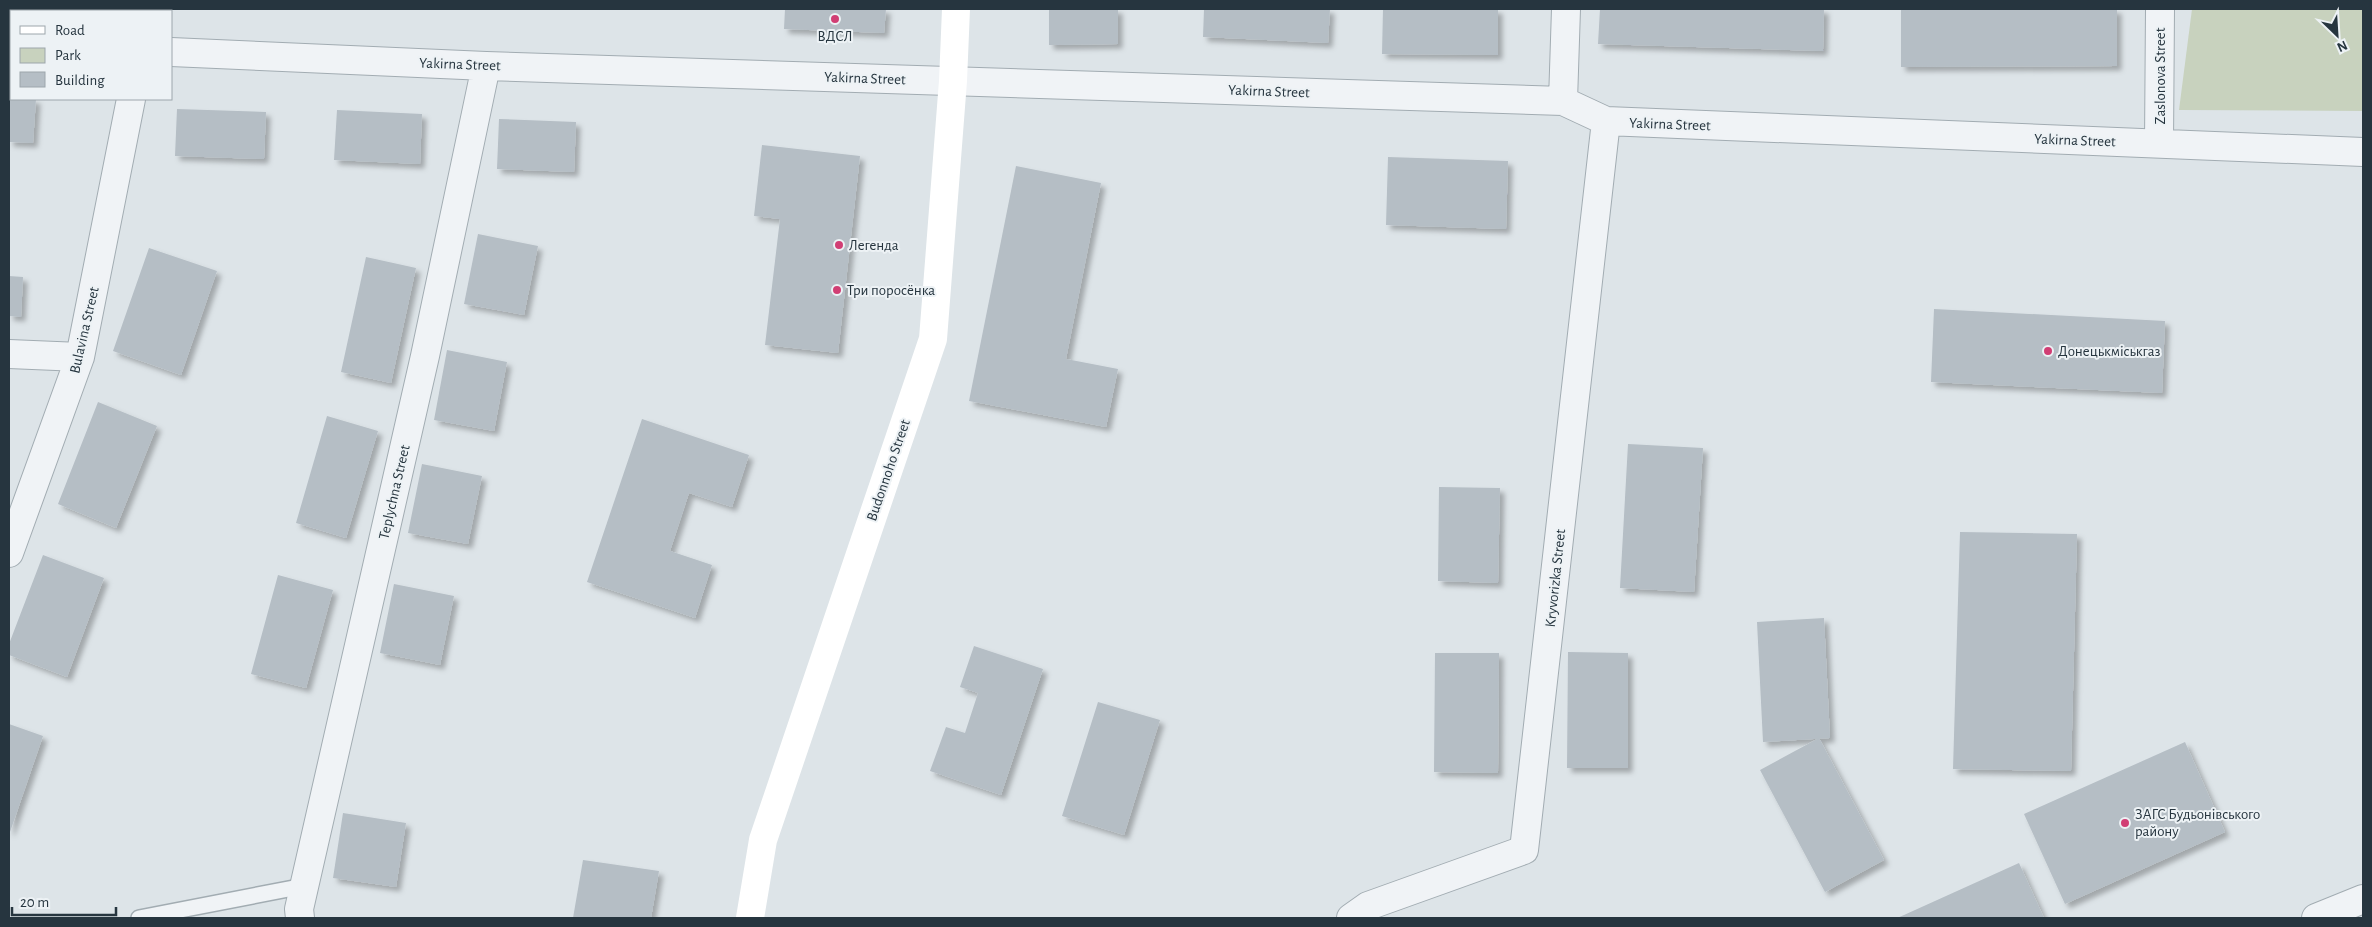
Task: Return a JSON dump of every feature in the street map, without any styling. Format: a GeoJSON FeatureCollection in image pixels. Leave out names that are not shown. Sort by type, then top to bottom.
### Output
{"type":"FeatureCollection","features":[{"type":"Feature","properties":{"kind":"main road","name":"Budonnoho Street"},"geometry":{"type":"LineString","coordinates":[[750,918],[763,840],[932,339],[953,81],[956,9]]}},
{"type":"Feature","properties":{"kind":"street"},"geometry":{"type":"LineString","coordinates":[[1563,101],[1566,9]]}},
{"type":"Feature","properties":{"kind":"street","name":"Zaslonova Street"},"geometry":{"type":"LineString","coordinates":[[2160,9],[2160,143]]}},
{"type":"Feature","properties":{"kind":"street","name":"Yakirna Street"},"geometry":{"type":"LineString","coordinates":[[172,52],[486,66],[1563,101],[1606,121],[2363,152]]}},
{"type":"Feature","properties":{"kind":"street","name":"Teplychna Street"},"geometry":{"type":"LineString","coordinates":[[300,918],[299,909],[304,886],[426,356],[486,66]]}},
{"type":"Feature","properties":{"kind":"street","name":"Bulavina Street"},"geometry":{"type":"LineString","coordinates":[[9,553],[80,357],[131,100]]}},
{"type":"Feature","properties":{"kind":"street","name":"Kryvorizka Street"},"geometry":{"type":"LineString","coordinates":[[1351,918],[1368,906],[1524,850],[1606,121]]}},
{"type":"Feature","properties":{"kind":"street"},"geometry":{"type":"LineString","coordinates":[[9,354],[80,357]]}},
{"type":"Feature","properties":{"kind":"street"},"geometry":{"type":"LineString","coordinates":[[2316,918],[2363,899]]}},
{"type":"Feature","properties":{"kind":"lane"},"geometry":{"type":"LineString","coordinates":[[139,918],[304,886]]}},
{"type":"Feature","properties":{"kind":"green space"},"geometry":{"type":"Polygon","coordinates":[[[2192,9],[2363,9],[2363,111],[2179,110],[2192,9]]]}},
{"type":"Feature","properties":{"kind":"building","name":"ВДСЛ"},"geometry":{"type":"Polygon","coordinates":[[[785,9],[886,9],[884,33],[784,29],[785,9]]]}},
{"type":"Feature","properties":{"kind":"building"},"geometry":{"type":"Polygon","coordinates":[[[1049,9],[1118,9],[1118,44],[1049,45],[1049,9]]]}},
{"type":"Feature","properties":{"kind":"building"},"geometry":{"type":"Polygon","coordinates":[[[1204,9],[1330,9],[1328,43],[1203,37],[1204,9]]]}},
{"type":"Feature","properties":{"kind":"building"},"geometry":{"type":"Polygon","coordinates":[[[1383,9],[1498,9],[1498,55],[1382,54],[1383,9]]]}},
{"type":"Feature","properties":{"kind":"building"},"geometry":{"type":"Polygon","coordinates":[[[1600,9],[1824,9],[1823,51],[1598,44],[1600,9]]]}},
{"type":"Feature","properties":{"kind":"building"},"geometry":{"type":"Polygon","coordinates":[[[1901,9],[2117,9],[2117,66],[1901,67],[1901,9]]]}},
{"type":"Feature","properties":{"kind":"building"},"geometry":{"type":"Polygon","coordinates":[[[9,96],[10,100],[36,100],[33,143],[9,142],[9,96]]]}},
{"type":"Feature","properties":{"kind":"building"},"geometry":{"type":"Polygon","coordinates":[[[177,109],[266,112],[264,159],[175,156],[177,109]]]}},
{"type":"Feature","properties":{"kind":"building"},"geometry":{"type":"Polygon","coordinates":[[[337,110],[422,114],[420,164],[334,160],[337,110]]]}},
{"type":"Feature","properties":{"kind":"building"},"geometry":{"type":"Polygon","coordinates":[[[499,119],[576,122],[574,172],[497,169],[499,119]]]}},
{"type":"Feature","properties":{"kind":"building"},"geometry":{"type":"Polygon","coordinates":[[[762,145],[860,156],[838,353],[765,345],[780,219],[754,216],[762,145]]]}},
{"type":"Feature","properties":{"kind":"building"},"geometry":{"type":"Polygon","coordinates":[[[1388,157],[1508,161],[1506,229],[1386,225],[1388,157]]]}},
{"type":"Feature","properties":{"kind":"building"},"geometry":{"type":"Polygon","coordinates":[[[1016,166],[1101,183],[1066,359],[1118,369],[1106,427],[969,401],[1016,166]]]}},
{"type":"Feature","properties":{"kind":"building"},"geometry":{"type":"Polygon","coordinates":[[[478,234],[538,246],[524,315],[464,304],[478,234]]]}},
{"type":"Feature","properties":{"kind":"building"},"geometry":{"type":"Polygon","coordinates":[[[149,248],[217,271],[181,375],[113,351],[149,248]]]}},
{"type":"Feature","properties":{"kind":"building"},"geometry":{"type":"Polygon","coordinates":[[[366,257],[416,268],[391,383],[341,372],[366,257]]]}},
{"type":"Feature","properties":{"kind":"building"},"geometry":{"type":"Polygon","coordinates":[[[9,276],[23,277],[21,317],[9,316],[9,276]]]}},
{"type":"Feature","properties":{"kind":"building","name":"Донецькміськгаз"},"geometry":{"type":"Polygon","coordinates":[[[1934,309],[2165,321],[2162,393],[1931,382],[1934,309]]]}},
{"type":"Feature","properties":{"kind":"building"},"geometry":{"type":"Polygon","coordinates":[[[447,350],[507,362],[494,431],[434,420],[447,350]]]}},
{"type":"Feature","properties":{"kind":"building"},"geometry":{"type":"Polygon","coordinates":[[[98,402],[157,426],[116,528],[58,504],[98,402]]]}},
{"type":"Feature","properties":{"kind":"building"},"geometry":{"type":"Polygon","coordinates":[[[327,416],[378,431],[346,538],[296,523],[327,416]]]}},
{"type":"Feature","properties":{"kind":"building"},"geometry":{"type":"Polygon","coordinates":[[[642,419],[749,455],[732,507],[689,493],[670,551],[712,565],[695,618],[587,582],[642,419]]]}},
{"type":"Feature","properties":{"kind":"building"},"geometry":{"type":"Polygon","coordinates":[[[1628,444],[1703,448],[1694,592],[1620,588],[1628,444]]]}},
{"type":"Feature","properties":{"kind":"building"},"geometry":{"type":"Polygon","coordinates":[[[422,464],[482,476],[468,544],[408,533],[422,464]]]}},
{"type":"Feature","properties":{"kind":"building"},"geometry":{"type":"Polygon","coordinates":[[[1439,487],[1500,488],[1498,583],[1438,581],[1439,487]]]}},
{"type":"Feature","properties":{"kind":"building"},"geometry":{"type":"Polygon","coordinates":[[[1960,532],[2077,534],[2071,771],[1953,769],[1960,532]]]}},
{"type":"Feature","properties":{"kind":"building"},"geometry":{"type":"Polygon","coordinates":[[[43,555],[104,578],[67,677],[9,655],[9,644],[43,555]]]}},
{"type":"Feature","properties":{"kind":"building"},"geometry":{"type":"Polygon","coordinates":[[[278,575],[333,590],[306,688],[251,674],[278,575]]]}},
{"type":"Feature","properties":{"kind":"building"},"geometry":{"type":"Polygon","coordinates":[[[394,584],[454,596],[440,665],[380,653],[394,584]]]}},
{"type":"Feature","properties":{"kind":"building"},"geometry":{"type":"Polygon","coordinates":[[[1824,618],[1830,738],[1763,742],[1757,622],[1824,618]]]}},
{"type":"Feature","properties":{"kind":"building"},"geometry":{"type":"Polygon","coordinates":[[[974,646],[1043,669],[1001,795],[930,771],[946,727],[965,733],[978,693],[960,687],[974,646]]]}},
{"type":"Feature","properties":{"kind":"building"},"geometry":{"type":"Polygon","coordinates":[[[1568,652],[1628,653],[1628,768],[1567,768],[1568,652]]]}},
{"type":"Feature","properties":{"kind":"building"},"geometry":{"type":"Polygon","coordinates":[[[1435,653],[1499,653],[1498,773],[1434,772],[1435,653]]]}},
{"type":"Feature","properties":{"kind":"building"},"geometry":{"type":"Polygon","coordinates":[[[1098,702],[1160,720],[1124,835],[1062,816],[1098,702]]]}},
{"type":"Feature","properties":{"kind":"building"},"geometry":{"type":"Polygon","coordinates":[[[9,724],[43,736],[10,832],[9,831],[9,724]]]}},
{"type":"Feature","properties":{"kind":"building"},"geometry":{"type":"Polygon","coordinates":[[[1819,738],[1884,860],[1825,892],[1760,770],[1819,738]]]}},
{"type":"Feature","properties":{"kind":"building","name":"ЗАГС Будьонівського району"},"geometry":{"type":"Polygon","coordinates":[[[2185,742],[2225,832],[2065,904],[2024,814],[2185,742]]]}},
{"type":"Feature","properties":{"kind":"building"},"geometry":{"type":"Polygon","coordinates":[[[343,813],[406,823],[396,887],[333,878],[343,813]]]}},
{"type":"Feature","properties":{"kind":"building"},"geometry":{"type":"Polygon","coordinates":[[[583,860],[659,871],[651,918],[573,918],[583,860]]]}},
{"type":"Feature","properties":{"kind":"building"},"geometry":{"type":"Polygon","coordinates":[[[2019,863],[2044,918],[1897,918],[1904,915],[2019,863]]]}},
{"type":"Feature","properties":{"kind":"place","name":"ВДСЛ"},"geometry":{"type":"Point","coordinates":[835,19]}},
{"type":"Feature","properties":{"kind":"place","name":"Легенда"},"geometry":{"type":"Point","coordinates":[839,245]}},
{"type":"Feature","properties":{"kind":"place","name":"Три поросёнка"},"geometry":{"type":"Point","coordinates":[837,290]}},
{"type":"Feature","properties":{"kind":"place","name":"Донецькміськгаз"},"geometry":{"type":"Point","coordinates":[2048,351]}},
{"type":"Feature","properties":{"kind":"place","name":"ЗАГС Будьонівського району"},"geometry":{"type":"Point","coordinates":[2125,823]}}]}
